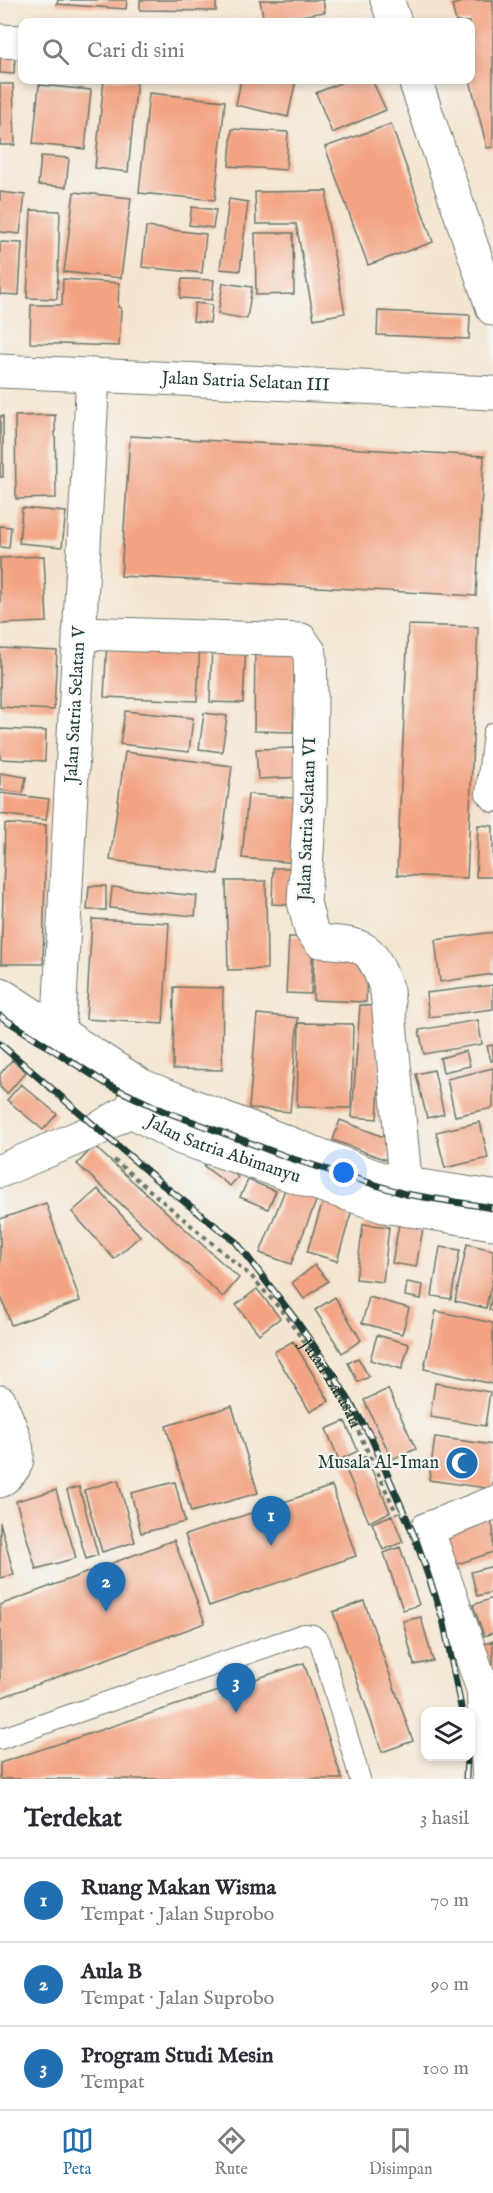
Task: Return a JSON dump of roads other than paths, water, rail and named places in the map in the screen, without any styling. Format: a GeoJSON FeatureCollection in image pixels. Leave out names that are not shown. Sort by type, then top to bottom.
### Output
{"type":"FeatureCollection","features":[{"type":"Feature","properties":{"kind":"street"},"geometry":{"type":"LineString","coordinates":[[387,0],[394,18]]}},
{"type":"Feature","properties":{"kind":"street"},"geometry":{"type":"LineString","coordinates":[[0,41],[18,42]]}},
{"type":"Feature","properties":{"kind":"street"},"geometry":{"type":"LineString","coordinates":[[416,84],[493,309]]}},
{"type":"Feature","properties":{"kind":"street","name":"Jalan Satria Selatan III"},"geometry":{"type":"LineString","coordinates":[[0,371],[493,393]]}},
{"type":"Feature","properties":{"kind":"street","name":"Jalan Satria Selatan V"},"geometry":{"type":"LineString","coordinates":[[61,1032],[59,1019],[93,375]]}},
{"type":"Feature","properties":{"kind":"street","name":"Jalan Satria Selatan VI"},"geometry":{"type":"LineString","coordinates":[[79,633],[301,640],[306,645],[310,653],[311,742],[304,902],[311,930],[320,941],[355,944],[370,954],[379,968],[387,991],[406,1197]]}},
{"type":"Feature","properties":{"kind":"street","name":"Jalan Satria Abimanyu"},"geometry":{"type":"LineString","coordinates":[[0,994],[61,1032],[181,1138],[384,1206],[406,1197],[493,1223]]}},
{"type":"Feature","properties":{"kind":"street"},"geometry":{"type":"LineString","coordinates":[[0,1171],[98,1129],[136,1098]]}},
{"type":"Feature","properties":{"kind":"street"},"geometry":{"type":"LineString","coordinates":[[406,1197],[493,1197]]}},
{"type":"Feature","properties":{"kind":"street"},"geometry":{"type":"LineString","coordinates":[[0,1402],[17,1449],[17,1462],[9,1474],[0,1481]]}},
{"type":"Feature","properties":{"kind":"street"},"geometry":{"type":"LineString","coordinates":[[489,1779],[488,1687],[427,1529],[493,1503]]}},
{"type":"Feature","properties":{"kind":"lane"},"geometry":{"type":"LineString","coordinates":[[493,733],[486,794],[493,802]]}},
{"type":"Feature","properties":{"kind":"lane"},"geometry":{"type":"LineString","coordinates":[[0,1739],[304,1634],[313,1635],[320,1642],[360,1779]]}},
{"type":"Feature","properties":{"kind":"railway"},"geometry":{"type":"LineString","coordinates":[[0,1016],[110,1086],[164,1111],[293,1159],[405,1194],[493,1208]]}},
{"type":"Feature","properties":{"kind":"railway"},"geometry":{"type":"LineString","coordinates":[[0,1044],[163,1185],[236,1242],[330,1369],[371,1437],[416,1540],[443,1619],[461,1707]]}},
{"type":"Feature","properties":{"kind":"railway"},"geometry":{"type":"LineString","coordinates":[[466,1779],[467,1761]]}},
{"type":"Feature","properties":{"kind":"place","name":"Musala Al-Iman"},"geometry":{"type":"Point","coordinates":[462,1463]}},
{"type":"Feature","properties":{"kind":"place","name":"Ruang Makan Wisma"},"geometry":{"type":"Point","coordinates":[271,1546]}},
{"type":"Feature","properties":{"kind":"place","name":"Aula B"},"geometry":{"type":"Point","coordinates":[106,1612]}},
{"type":"Feature","properties":{"kind":"place","name":"Program Studi Mesin"},"geometry":{"type":"Point","coordinates":[236,1713]}}]}
